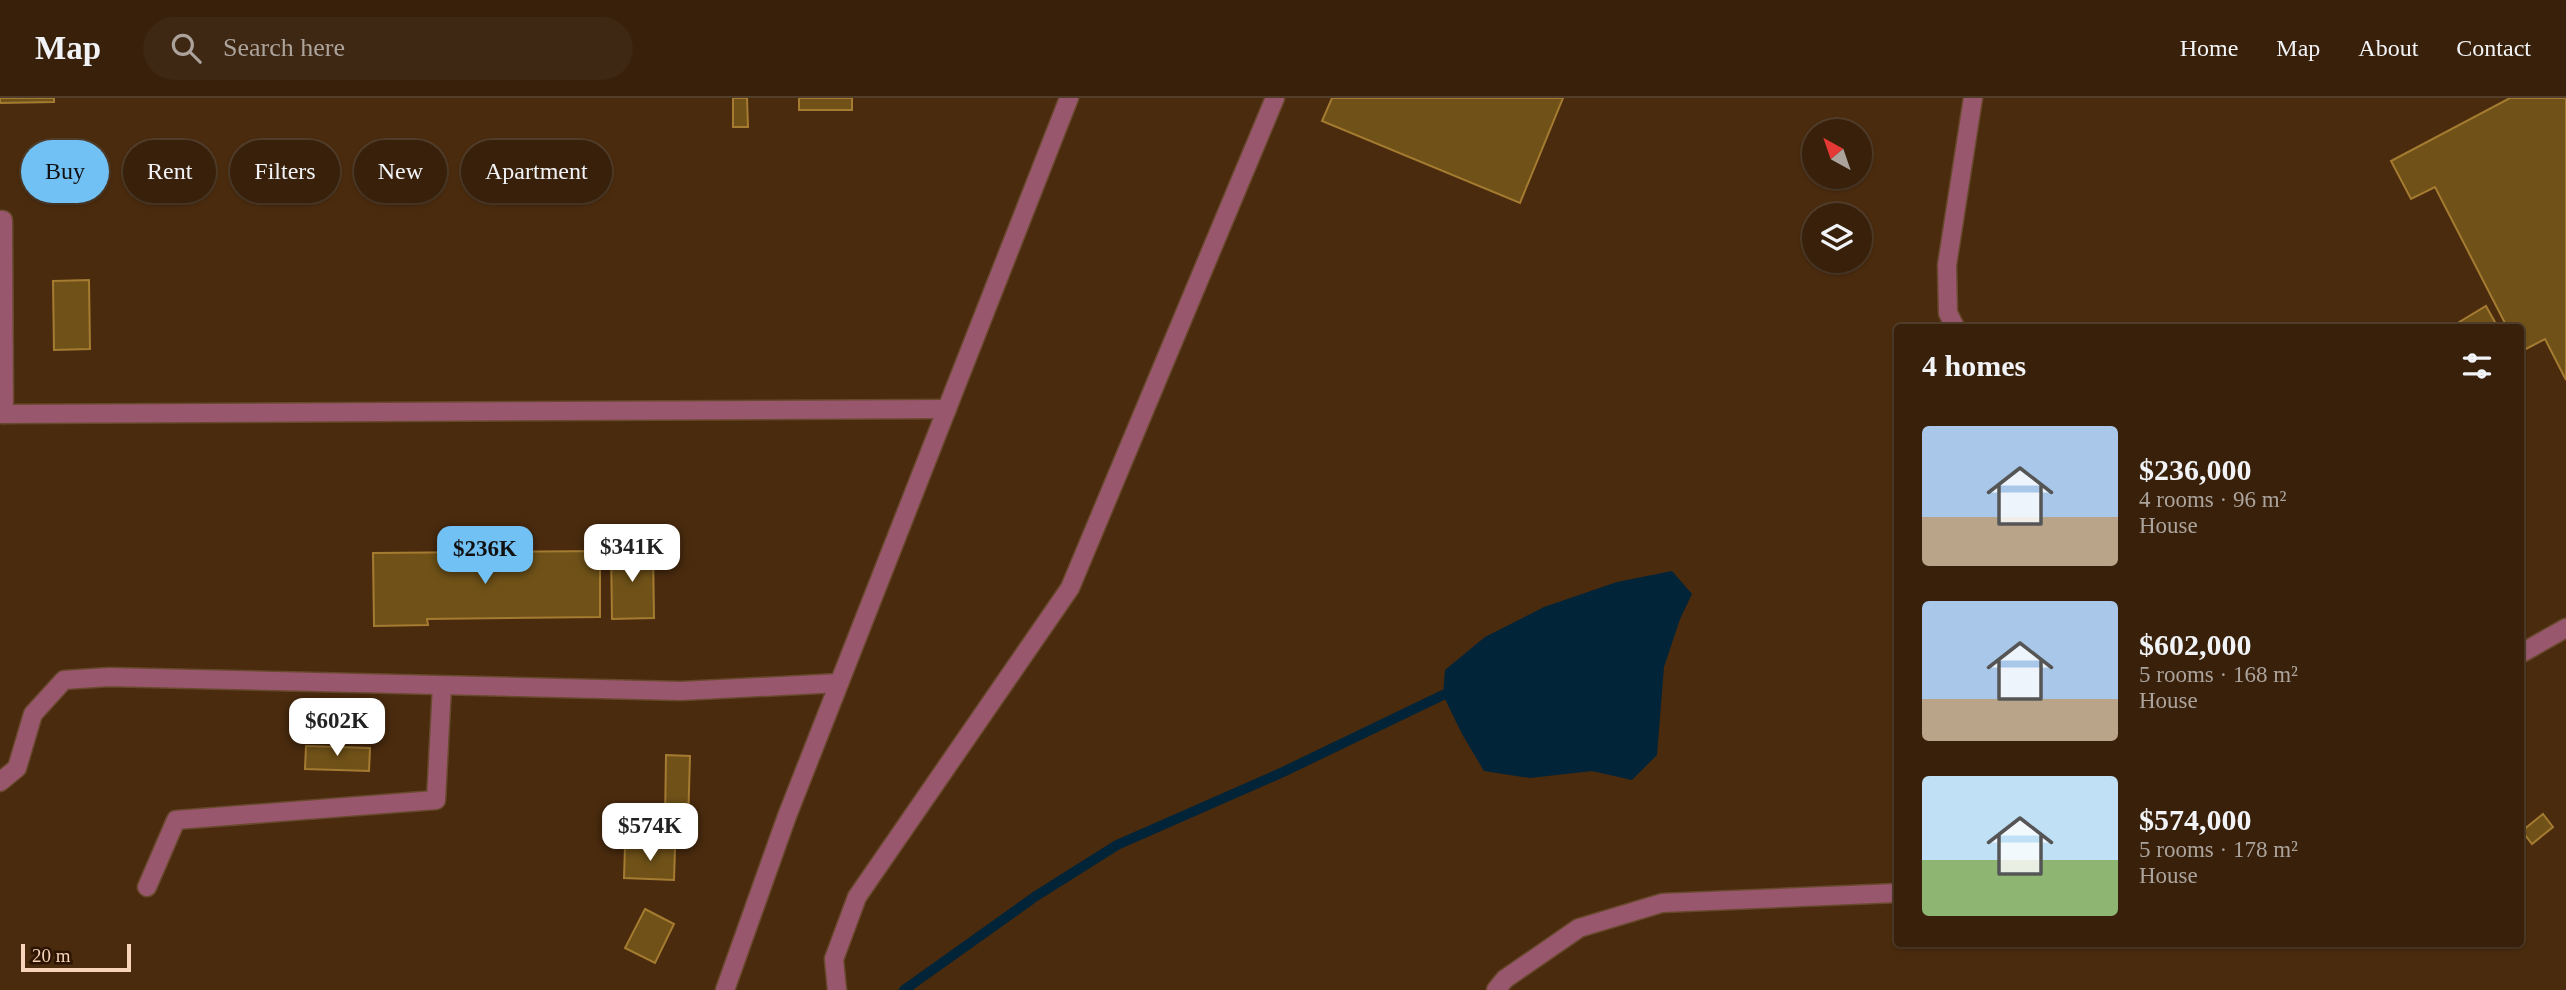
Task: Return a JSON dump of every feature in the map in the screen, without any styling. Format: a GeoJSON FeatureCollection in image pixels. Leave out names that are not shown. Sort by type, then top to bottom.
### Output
{"type":"FeatureCollection","features":[{"type":"Feature","properties":{"kind":"lane"},"geometry":{"type":"LineString","coordinates":[[725,990],[787,816],[1069,98]]}},
{"type":"Feature","properties":{"kind":"lane"},"geometry":{"type":"LineString","coordinates":[[837,990],[834,959],[857,897],[1070,588],[1275,98]]}},
{"type":"Feature","properties":{"kind":"lane"},"geometry":{"type":"LineString","coordinates":[[1954,324],[1948,313],[1947,265],[1973,98]]}},
{"type":"Feature","properties":{"kind":"lane"},"geometry":{"type":"LineString","coordinates":[[0,220],[3,220],[2,414],[947,409]]}},
{"type":"Feature","properties":{"kind":"lane"},"geometry":{"type":"LineString","coordinates":[[2524,652],[2566,628]]}},
{"type":"Feature","properties":{"kind":"lane"},"geometry":{"type":"LineString","coordinates":[[0,782],[17,768],[33,714],[64,680],[109,677],[681,691],[839,683]]}},
{"type":"Feature","properties":{"kind":"lane"},"geometry":{"type":"LineString","coordinates":[[146,887],[176,820],[436,800],[442,686]]}},
{"type":"Feature","properties":{"kind":"lane"},"geometry":{"type":"LineString","coordinates":[[1496,990],[1506,979],[1579,928],[1662,903],[1894,893]]}},
{"type":"Feature","properties":{"kind":"water"},"geometry":{"type":"Polygon","coordinates":[[[1672,571],[1692,594],[1680,619],[1664,667],[1657,755],[1632,780],[1592,771],[1530,778],[1484,771],[1443,695],[1445,670],[1485,637],[1544,607],[1617,582],[1672,571]]]}},
{"type":"Feature","properties":{"kind":"building"},"geometry":{"type":"Polygon","coordinates":[[[0,98],[54,98],[54,102],[0,103],[0,98]]]}},
{"type":"Feature","properties":{"kind":"building"},"geometry":{"type":"Polygon","coordinates":[[[733,98],[747,98],[748,127],[733,127],[733,98]]]}},
{"type":"Feature","properties":{"kind":"building"},"geometry":{"type":"Polygon","coordinates":[[[799,98],[852,98],[852,110],[799,110],[799,98]]]}},
{"type":"Feature","properties":{"kind":"building"},"geometry":{"type":"Polygon","coordinates":[[[1332,98],[1563,98],[1520,203],[1322,121],[1332,98]]]}},
{"type":"Feature","properties":{"kind":"building"},"geometry":{"type":"Polygon","coordinates":[[[2510,98],[2566,98],[2566,380],[2545,339],[2524,350],[2524,324],[2505,324],[2435,187],[2411,199],[2391,161],[2510,98]]]}},
{"type":"Feature","properties":{"kind":"building"},"geometry":{"type":"Polygon","coordinates":[[[89,280],[90,349],[54,350],[53,281],[89,280]]]}},
{"type":"Feature","properties":{"kind":"building"},"geometry":{"type":"Polygon","coordinates":[[[2486,306],[2496,324],[2456,324],[2486,306]]]}},
{"type":"Feature","properties":{"kind":"building"},"geometry":{"type":"Polygon","coordinates":[[[653,548],[654,618],[612,619],[611,549],[653,548]]]}},
{"type":"Feature","properties":{"kind":"building"},"geometry":{"type":"Polygon","coordinates":[[[600,551],[600,617],[427,619],[428,625],[374,626],[373,553],[600,551]]]}},
{"type":"Feature","properties":{"kind":"building"},"geometry":{"type":"Polygon","coordinates":[[[306,746],[370,748],[369,771],[305,769],[306,746]]]}},
{"type":"Feature","properties":{"kind":"building"},"geometry":{"type":"Polygon","coordinates":[[[666,755],[690,756],[688,824],[665,823],[666,755]]]}},
{"type":"Feature","properties":{"kind":"building"},"geometry":{"type":"Polygon","coordinates":[[[2543,814],[2553,827],[2532,844],[2524,829],[2543,814]]]}},
{"type":"Feature","properties":{"kind":"building"},"geometry":{"type":"Polygon","coordinates":[[[625,846],[675,848],[674,880],[624,878],[625,846]]]}},
{"type":"Feature","properties":{"kind":"building"},"geometry":{"type":"Polygon","coordinates":[[[645,909],[674,924],[655,963],[625,948],[645,909]]]}},
{"type":"Feature","properties":{"kind":"waterway"},"geometry":{"type":"LineString","coordinates":[[904,990],[1036,896],[1117,845],[1283,772],[1443,695]]}}]}
